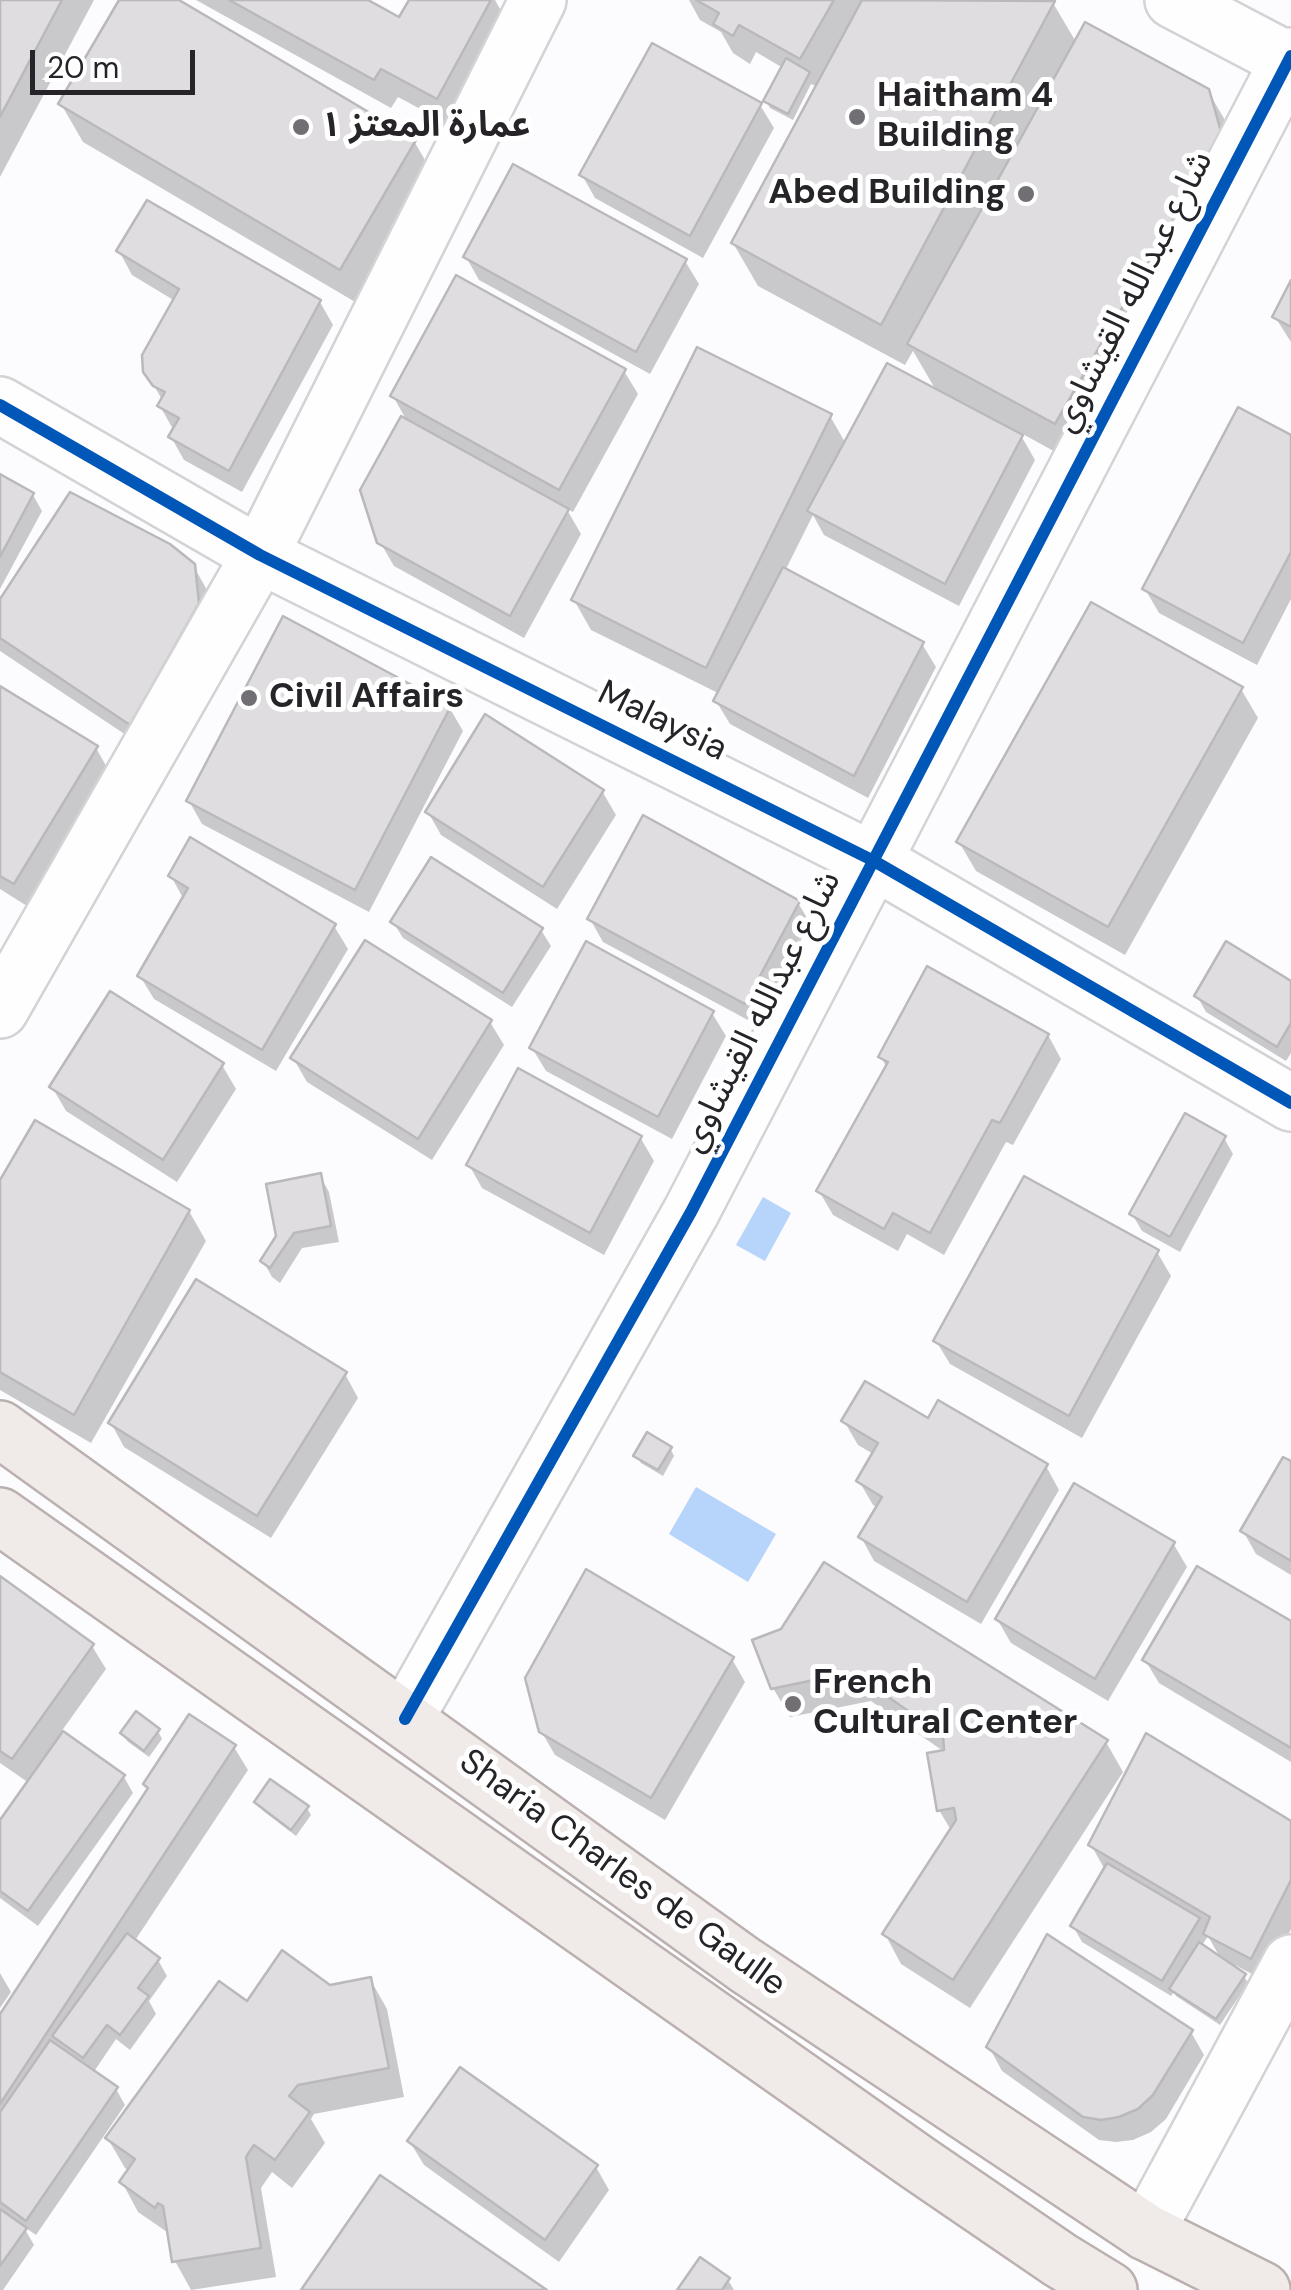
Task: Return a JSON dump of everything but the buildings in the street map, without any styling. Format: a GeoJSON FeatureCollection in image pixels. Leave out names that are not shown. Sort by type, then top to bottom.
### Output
{"type":"FeatureCollection","features":[{"type":"Feature","properties":{"kind":"main road","name":"Sharia Charles de Gaulle"},"geometry":{"type":"LineString","coordinates":[[0,1429],[744,1965],[1146,2232],[1262,2290]]}},
{"type":"Feature","properties":{"kind":"main road","name":"Sharia Charles de Gaulle"},"geometry":{"type":"LineString","coordinates":[[0,1516],[918,2163],[1109,2290]]}},
{"type":"Feature","properties":{"kind":"street"},"geometry":{"type":"LineString","coordinates":[[0,1010],[260,556],[538,0]]}},
{"type":"Feature","properties":{"kind":"street"},"geometry":{"type":"LineString","coordinates":[[1173,0],[1290,59]]}},
{"type":"Feature","properties":{"kind":"street","name":"شارع عبدالله القيشاوي"},"geometry":{"type":"LineString","coordinates":[[405,1719],[692,1212],[1290,59]]}},
{"type":"Feature","properties":{"kind":"street","name":"Malaysia"},"geometry":{"type":"LineString","coordinates":[[0,404],[260,556],[874,861],[1291,1103]]}},
{"type":"Feature","properties":{"kind":"street"},"geometry":{"type":"LineString","coordinates":[[1146,2232],[1291,1963]]}},
{"type":"Feature","properties":{"kind":"water"},"geometry":{"type":"Polygon","coordinates":[[[763,1197],[791,1213],[765,1261],[736,1245],[763,1197]]]}},
{"type":"Feature","properties":{"kind":"water"},"geometry":{"type":"Polygon","coordinates":[[[696,1487],[776,1534],[748,1582],[669,1534],[696,1487]]]}},
{"type":"Feature","properties":{"kind":"cycle path"},"geometry":{"type":"LineString","coordinates":[[405,1719],[691,1212],[1291,56]]}},
{"type":"Feature","properties":{"kind":"cycle path"},"geometry":{"type":"LineString","coordinates":[[0,405],[260,555],[874,861],[1291,1103]]}},
{"type":"Feature","properties":{"kind":"place","name":"Haitham 4 Building"},"geometry":{"type":"Point","coordinates":[857,117]}},
{"type":"Feature","properties":{"kind":"place","name":"عمارة المعتز ١"},"geometry":{"type":"Point","coordinates":[301,127]}},
{"type":"Feature","properties":{"kind":"place","name":"Abed Building"},"geometry":{"type":"Point","coordinates":[1026,194]}},
{"type":"Feature","properties":{"kind":"place","name":"Civil Affairs"},"geometry":{"type":"Point","coordinates":[249,698]}},
{"type":"Feature","properties":{"kind":"place","name":"French Cultural Center"},"geometry":{"type":"Point","coordinates":[793,1704]}}]}
